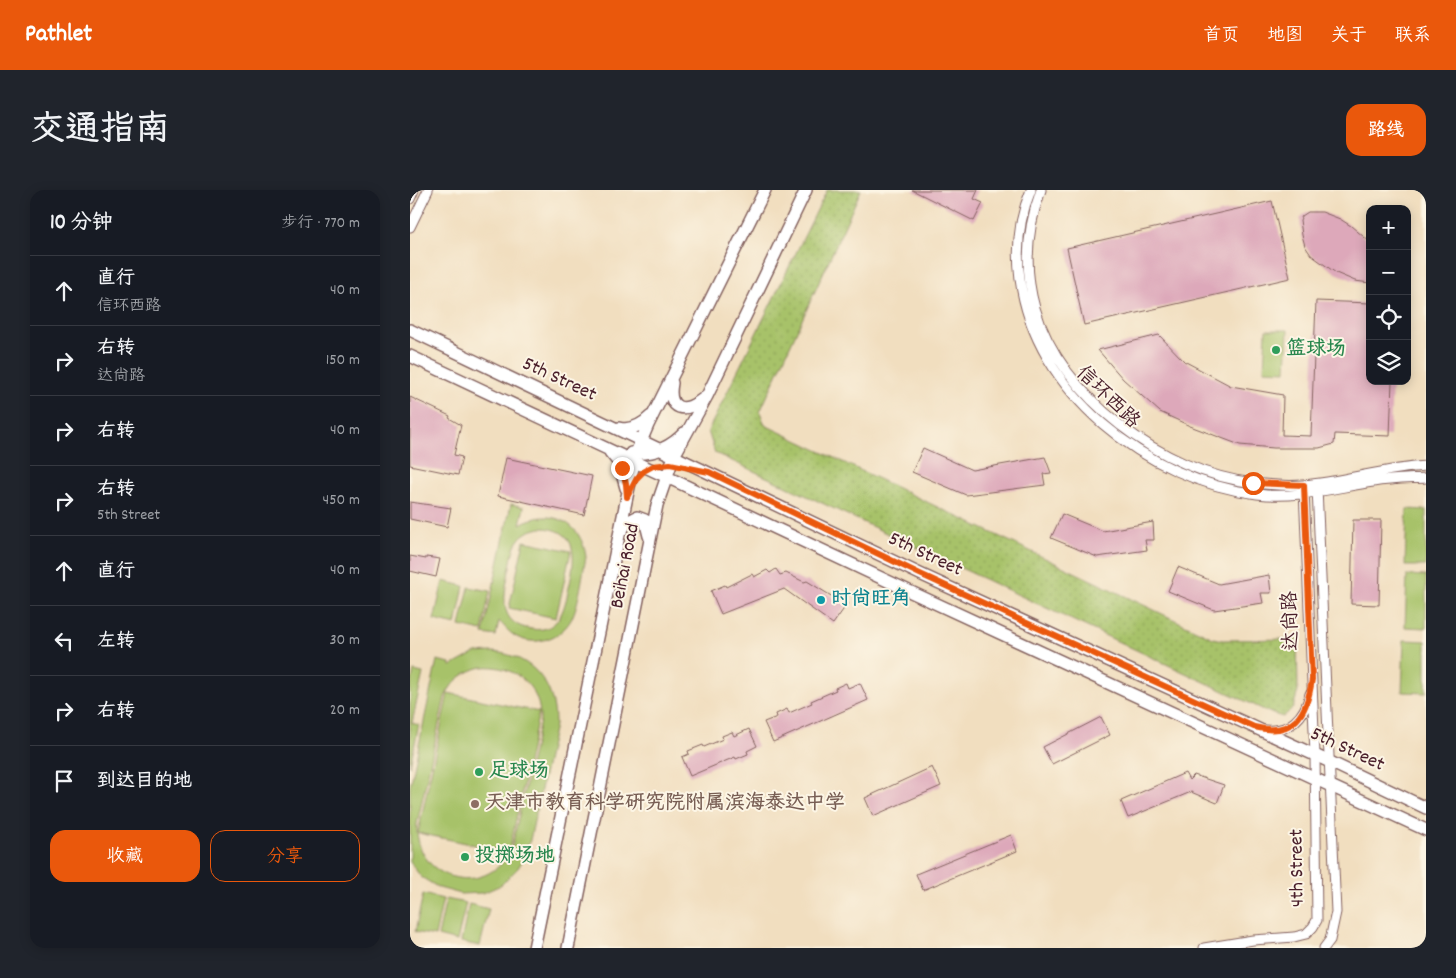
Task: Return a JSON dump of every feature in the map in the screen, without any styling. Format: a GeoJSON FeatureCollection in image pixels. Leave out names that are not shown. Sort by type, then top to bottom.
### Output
{"type":"FeatureCollection","features":[{"type":"Feature","properties":{"kind":"main road","name":"Beihai Road"},"geometry":{"type":"LineString","coordinates":[[534,948],[618,538],[639,451],[658,406],[765,190]]}},
{"type":"Feature","properties":{"kind":"main road"},"geometry":{"type":"LineString","coordinates":[[627,497],[637,478],[656,471],[672,460],[707,396],[806,190]]}},
{"type":"Feature","properties":{"kind":"main road","name":"5th Street"},"geometry":{"type":"LineString","coordinates":[[410,330],[610,425],[639,451],[656,471],[700,493],[1426,830]]}},
{"type":"Feature","properties":{"kind":"main road","name":"5th Street"},"geometry":{"type":"LineString","coordinates":[[410,356],[600,445],[639,451],[662,450],[672,460],[709,472],[920,574],[1426,808]]}},
{"type":"Feature","properties":{"kind":"main road"},"geometry":{"type":"LineString","coordinates":[[672,378],[670,394],[672,402],[677,406],[686,408],[707,396]]}},
{"type":"Feature","properties":{"kind":"main road"},"geometry":{"type":"LineString","coordinates":[[610,425],[623,429],[636,427],[646,420],[658,406]]}},
{"type":"Feature","properties":{"kind":"main road"},"geometry":{"type":"LineString","coordinates":[[662,450],[680,437],[693,422]]}},
{"type":"Feature","properties":{"kind":"main road"},"geometry":{"type":"LineString","coordinates":[[600,445],[613,454],[619,463],[625,478],[627,497]]}},
{"type":"Feature","properties":{"kind":"main road","name":"Beihai Road"},"geometry":{"type":"LineString","coordinates":[[568,948],[657,505],[658,484],[656,471]]}},
{"type":"Feature","properties":{"kind":"main road"},"geometry":{"type":"LineString","coordinates":[[657,505],[665,494],[672,490],[686,489],[700,493]]}},
{"type":"Feature","properties":{"kind":"main road"},"geometry":{"type":"LineString","coordinates":[[618,538],[627,522],[637,516],[645,520],[648,526],[649,545]]}},
{"type":"Feature","properties":{"kind":"street"},"geometry":{"type":"LineString","coordinates":[[410,199],[414,190]]}},
{"type":"Feature","properties":{"kind":"street"},"geometry":{"type":"LineString","coordinates":[[410,227],[428,190]]}},
{"type":"Feature","properties":{"kind":"street","name":"信环西路"},"geometry":{"type":"LineString","coordinates":[[1031,190],[1019,236],[1019,273],[1025,308],[1032,329],[1048,360],[1078,400],[1110,429],[1138,450],[1198,479],[1226,488],[1258,494],[1317,488]]}},
{"type":"Feature","properties":{"kind":"street","name":"信环西路"},"geometry":{"type":"LineString","coordinates":[[1041,190],[1031,222],[1028,251],[1032,298],[1048,340],[1058,358],[1080,388],[1099,407],[1132,434],[1165,455],[1190,467],[1237,481],[1279,485],[1304,490]]}},
{"type":"Feature","properties":{"kind":"street"},"geometry":{"type":"LineString","coordinates":[[1317,488],[1388,471],[1426,466]]}},
{"type":"Feature","properties":{"kind":"street"},"geometry":{"type":"LineString","coordinates":[[1317,488],[1426,478]]}},
{"type":"Feature","properties":{"kind":"street","name":"达尚路"},"geometry":{"type":"LineString","coordinates":[[1317,488],[1330,762]]}},
{"type":"Feature","properties":{"kind":"street","name":"达尚路"},"geometry":{"type":"LineString","coordinates":[[1304,490],[1315,756]]}},
{"type":"Feature","properties":{"kind":"street"},"geometry":{"type":"LineString","coordinates":[[1254,727],[1272,731],[1280,730],[1293,724],[1307,706],[1312,679]]}},
{"type":"Feature","properties":{"kind":"street","name":"4th Street"},"geometry":{"type":"LineString","coordinates":[[1204,948],[1254,944],[1294,937],[1306,934],[1313,927],[1316,920],[1315,756]]}},
{"type":"Feature","properties":{"kind":"street","name":"4th Street"},"geometry":{"type":"LineString","coordinates":[[1324,948],[1330,940],[1336,912],[1330,762]]}},
{"type":"Feature","properties":{"kind":"green space"},"geometry":{"type":"Polygon","coordinates":[[[827,190],[861,190],[760,412],[765,425],[1213,638],[1222,640],[1297,639],[1298,691],[1293,708],[1283,717],[715,453],[708,431],[827,190]]]}},
{"type":"Feature","properties":{"kind":"green space","name":"篮球场"},"geometry":{"type":"Polygon","coordinates":[[[1266,330],[1288,330],[1286,371],[1264,370],[1266,330]]]}},
{"type":"Feature","properties":{"kind":"green space"},"geometry":{"type":"Polygon","coordinates":[[[511,504],[524,507],[520,524],[543,517],[563,521],[572,527],[583,545],[586,557],[577,604],[568,624],[557,635],[534,641],[516,637],[499,621],[496,636],[483,634],[511,504]],[[540,528],[531,530],[520,538],[514,549],[506,589],[505,607],[513,621],[520,626],[531,629],[549,627],[556,622],[564,608],[572,573],[573,553],[571,545],[567,538],[552,529],[540,528]]]}},
{"type":"Feature","properties":{"kind":"green space"},"geometry":{"type":"Polygon","coordinates":[[[1407,509],[1426,510],[1426,566],[1405,566],[1407,509]]]}},
{"type":"Feature","properties":{"kind":"green space"},"geometry":{"type":"Polygon","coordinates":[[[524,541],[571,551],[556,618],[509,608],[524,541]]]}},
{"type":"Feature","properties":{"kind":"green space"},"geometry":{"type":"Polygon","coordinates":[[[1407,575],[1426,576],[1426,628],[1405,627],[1407,575]]]}},
{"type":"Feature","properties":{"kind":"green space"},"geometry":{"type":"Polygon","coordinates":[[[443,581],[464,586],[456,625],[434,620],[443,581]]]}},
{"type":"Feature","properties":{"kind":"green space"},"geometry":{"type":"Polygon","coordinates":[[[469,587],[490,591],[482,631],[460,626],[469,587]]]}},
{"type":"Feature","properties":{"kind":"green space"},"geometry":{"type":"Polygon","coordinates":[[[1404,640],[1426,641],[1426,693],[1402,692],[1404,640]]]}},
{"type":"Feature","properties":{"kind":"green space"},"geometry":{"type":"Polygon","coordinates":[[[492,652],[507,654],[530,666],[546,685],[551,697],[555,725],[530,840],[524,858],[518,868],[501,885],[483,893],[461,894],[439,888],[421,877],[410,862],[410,787],[437,660],[450,663],[451,666],[475,653],[492,652]],[[482,667],[465,674],[451,686],[445,697],[417,824],[419,843],[427,859],[438,870],[453,877],[469,879],[484,875],[499,866],[511,851],[540,721],[536,698],[531,688],[515,674],[505,669],[482,667]]]}},
{"type":"Feature","properties":{"kind":"green space"},"geometry":{"type":"Polygon","coordinates":[[[414,671],[423,673],[412,723],[419,725],[410,766],[410,688],[414,671]]]}},
{"type":"Feature","properties":{"kind":"green space","name":"足球场"},"geometry":{"type":"Polygon","coordinates":[[[448,693],[539,712],[509,852],[418,833],[448,693]]]}},
{"type":"Feature","properties":{"kind":"green space"},"geometry":{"type":"Polygon","coordinates":[[[423,894],[443,899],[435,936],[415,932],[423,894]]]}},
{"type":"Feature","properties":{"kind":"green space"},"geometry":{"type":"Polygon","coordinates":[[[446,899],[466,903],[457,941],[438,936],[446,899]]]}},
{"type":"Feature","properties":{"kind":"green space"},"geometry":{"type":"Polygon","coordinates":[[[469,904],[489,909],[480,946],[461,942],[469,904]]]}},
{"type":"Feature","properties":{"kind":"building"},"geometry":{"type":"Polygon","coordinates":[[[912,190],[978,190],[974,199],[983,203],[974,221],[912,190]]]}},
{"type":"Feature","properties":{"kind":"building"},"geometry":{"type":"Polygon","coordinates":[[[1272,201],[1290,278],[1084,325],[1067,248],[1272,201]]]}},
{"type":"Feature","properties":{"kind":"building"},"geometry":{"type":"Polygon","coordinates":[[[1308,212],[1322,212],[1340,219],[1366,239],[1366,282],[1355,281],[1336,273],[1311,255],[1305,246],[1302,235],[1300,220],[1308,212]]]}},
{"type":"Feature","properties":{"kind":"building"},"geometry":{"type":"Polygon","coordinates":[[[1316,301],[1366,303],[1366,385],[1392,385],[1390,436],[1335,434],[1334,444],[1319,448],[1274,448],[1240,445],[1190,426],[1160,412],[1123,379],[1098,350],[1159,335],[1184,361],[1231,386],[1283,395],[1282,435],[1311,436],[1316,301]]]}},
{"type":"Feature","properties":{"kind":"building"},"geometry":{"type":"Polygon","coordinates":[[[410,397],[450,416],[449,418],[461,425],[454,455],[462,457],[458,475],[410,465],[410,397]]]}},
{"type":"Feature","properties":{"kind":"building"},"geometry":{"type":"Polygon","coordinates":[[[923,448],[972,470],[1045,457],[1051,473],[1043,474],[1045,485],[966,495],[912,472],[923,448]]]}},
{"type":"Feature","properties":{"kind":"building"},"geometry":{"type":"Polygon","coordinates":[[[506,458],[592,476],[584,515],[498,496],[506,458]]]}},
{"type":"Feature","properties":{"kind":"building"},"geometry":{"type":"Polygon","coordinates":[[[410,502],[451,508],[447,527],[410,519],[410,502]]]}},
{"type":"Feature","properties":{"kind":"building"},"geometry":{"type":"Polygon","coordinates":[[[1062,514],[1103,531],[1153,522],[1154,540],[1145,540],[1147,550],[1097,557],[1051,538],[1062,514]]]}},
{"type":"Feature","properties":{"kind":"building"},"geometry":{"type":"Polygon","coordinates":[[[1353,520],[1381,520],[1379,605],[1351,604],[1353,520]]]}},
{"type":"Feature","properties":{"kind":"building"},"geometry":{"type":"Polygon","coordinates":[[[410,556],[440,559],[436,577],[410,571],[410,556]]]}},
{"type":"Feature","properties":{"kind":"building"},"geometry":{"type":"Polygon","coordinates":[[[1178,567],[1219,584],[1269,575],[1271,593],[1261,593],[1263,603],[1214,610],[1168,591],[1178,567]]]}},
{"type":"Feature","properties":{"kind":"building","name":"时尚旺角"},"geometry":{"type":"Polygon","coordinates":[[[776,569],[780,575],[786,573],[804,582],[807,581],[833,597],[836,595],[848,603],[833,624],[784,589],[721,614],[711,591],[725,585],[726,587],[752,574],[754,577],[767,570],[770,573],[776,569]]]}},
{"type":"Feature","properties":{"kind":"building"},"geometry":{"type":"Polygon","coordinates":[[[846,683],[848,688],[860,683],[868,700],[773,742],[764,722],[777,717],[776,714],[787,709],[789,713],[812,703],[811,701],[836,690],[835,688],[846,683]]]}},
{"type":"Feature","properties":{"kind":"building"},"geometry":{"type":"Polygon","coordinates":[[[1101,717],[1110,735],[1052,764],[1043,747],[1101,717]]]}},
{"type":"Feature","properties":{"kind":"building"},"geometry":{"type":"Polygon","coordinates":[[[749,729],[757,746],[747,751],[748,754],[736,759],[735,757],[690,776],[682,757],[689,754],[688,751],[723,739],[722,736],[732,732],[734,736],[749,729]]]}},
{"type":"Feature","properties":{"kind":"building"},"geometry":{"type":"Polygon","coordinates":[[[932,767],[941,786],[873,816],[865,798],[932,767]]]}},
{"type":"Feature","properties":{"kind":"building"},"geometry":{"type":"Polygon","coordinates":[[[1185,773],[1189,780],[1194,775],[1224,785],[1217,803],[1191,792],[1128,818],[1121,801],[1185,773]]]}},
{"type":"Feature","properties":{"kind":"building"},"geometry":{"type":"Polygon","coordinates":[[[1011,835],[1017,851],[923,890],[916,874],[1011,835]]]}},
{"type":"Feature","properties":{"kind":"place","name":"篮球场"},"geometry":{"type":"Point","coordinates":[1276,350]}},
{"type":"Feature","properties":{"kind":"place","name":"时尚旺角"},"geometry":{"type":"Point","coordinates":[821,600]}},
{"type":"Feature","properties":{"kind":"place","name":"足球场"},"geometry":{"type":"Point","coordinates":[479,772]}},
{"type":"Feature","properties":{"kind":"place","name":"天津市教育科学研究院附属滨海泰达中学"},"geometry":{"type":"Point","coordinates":[475,804]}},
{"type":"Feature","properties":{"kind":"place","name":"投掷场地"},"geometry":{"type":"Point","coordinates":[465,857]}},
{"type":"Feature","properties":{"kind":"route"},"geometry":{"type":"LineString","coordinates":[[622,468],[627,497],[637,478],[653,466],[670,464],[709,472],[920,574],[1254,727],[1272,731],[1286,728],[1293,724],[1302,714],[1307,706],[1312,679],[1304,485],[1287,486],[1253,483]]}}]}
